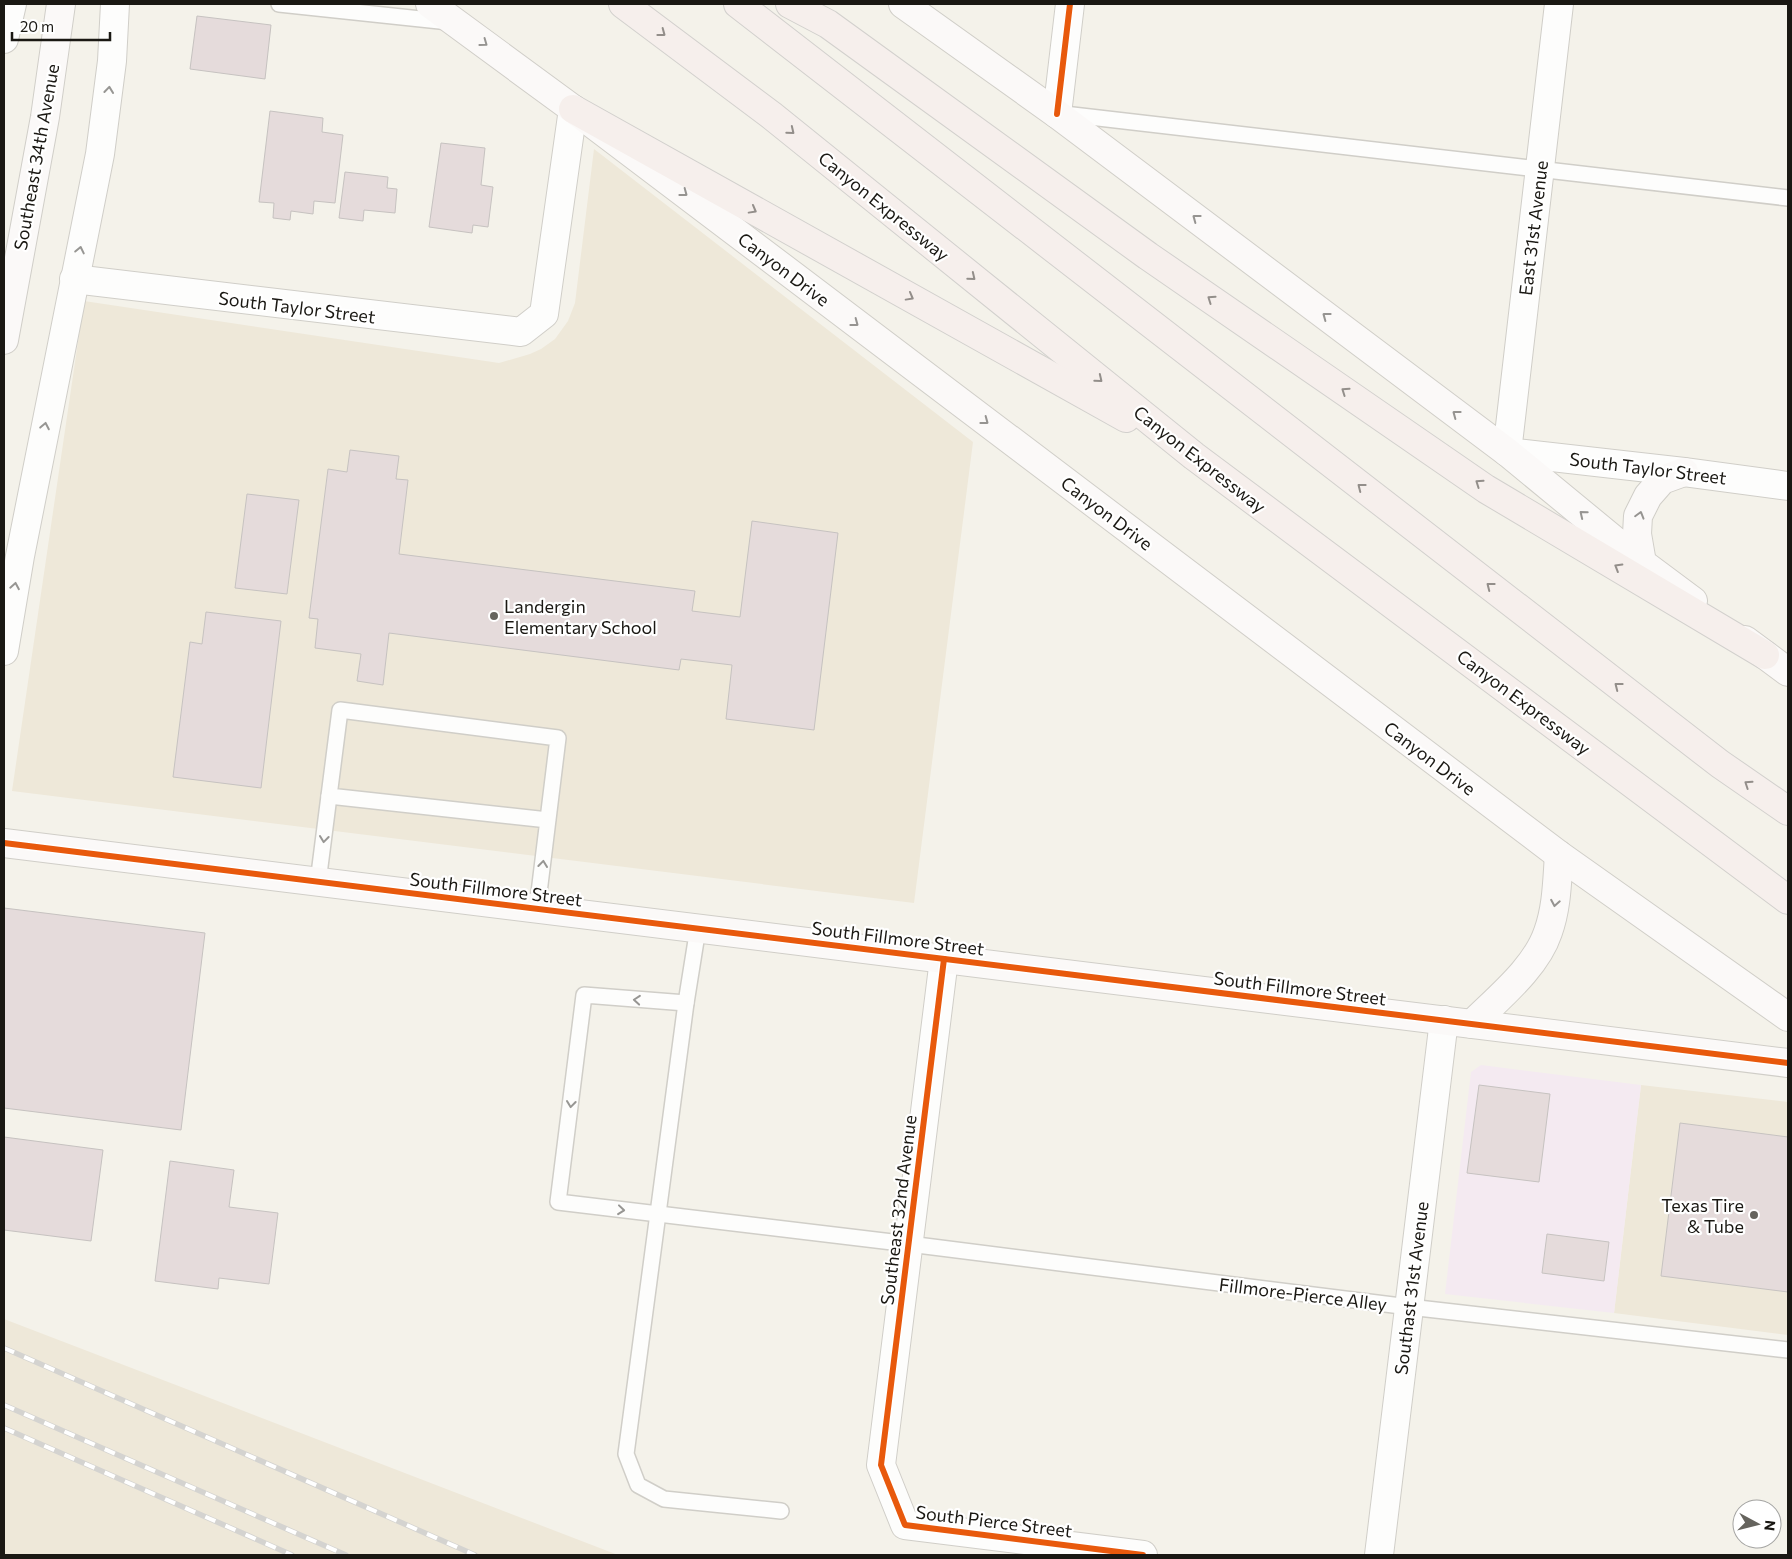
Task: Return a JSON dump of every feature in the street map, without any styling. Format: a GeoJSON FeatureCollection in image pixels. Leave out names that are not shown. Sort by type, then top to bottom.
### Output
{"type":"FeatureCollection","features":[{"type":"Feature","properties":{"kind":"highway","name":"Canyon Expressway"},"geometry":{"type":"LineString","coordinates":[[623,4],[772,115],[1194,456],[1788,900]]}},
{"type":"Feature","properties":{"kind":"highway"},"geometry":{"type":"LineString","coordinates":[[738,4],[1720,764],[1788,811]]}},
{"type":"Feature","properties":{"kind":"highway"},"geometry":{"type":"LineString","coordinates":[[790,4],[828,24],[1148,256],[1486,489],[1764,655]]}},
{"type":"Feature","properties":{"kind":"highway"},"geometry":{"type":"LineString","coordinates":[[573,109],[1194,456]]}},
{"type":"Feature","properties":{"kind":"highway"},"geometry":{"type":"LineString","coordinates":[[1688,825],[1788,921]]}},
{"type":"Feature","properties":{"kind":"main road","name":"Southeast 34th Avenue"},"geometry":{"type":"LineString","coordinates":[[4,340],[45,117],[61,4]]}},
{"type":"Feature","properties":{"kind":"main road","name":"Canyon Drive"},"geometry":{"type":"LineString","coordinates":[[430,4],[573,109],[1559,855],[1788,1017]]}},
{"type":"Feature","properties":{"kind":"main road"},"geometry":{"type":"LineString","coordinates":[[903,4],[1057,114],[1507,452],[1642,563],[1788,672]]}},
{"type":"Feature","properties":{"kind":"main road"},"geometry":{"type":"LineString","coordinates":[[1642,563],[1637,534],[1638,516],[1648,496],[1662,480],[1684,472]]}},
{"type":"Feature","properties":{"kind":"main road","name":"South Fillmore Street"},"geometry":{"type":"LineString","coordinates":[[4,843],[1788,1063]]}},
{"type":"Feature","properties":{"kind":"main road"},"geometry":{"type":"LineString","coordinates":[[1472,1024],[1516,980],[1535,956],[1548,933],[1556,902],[1559,855]]}},
{"type":"Feature","properties":{"kind":"street"},"geometry":{"type":"LineString","coordinates":[[4,39],[12,4]]}},
{"type":"Feature","properties":{"kind":"street"},"geometry":{"type":"LineString","coordinates":[[4,651],[22,546],[107,107],[115,4]]}},
{"type":"Feature","properties":{"kind":"street"},"geometry":{"type":"LineString","coordinates":[[1057,114],[1070,4]]}},
{"type":"Feature","properties":{"kind":"street","name":"East 31st Avenue"},"geometry":{"type":"LineString","coordinates":[[1507,452],[1559,4]]}},
{"type":"Feature","properties":{"kind":"street","name":"South Taylor Street"},"geometry":{"type":"LineString","coordinates":[[74,279],[521,332],[544,314],[573,109]]}},
{"type":"Feature","properties":{"kind":"street","name":"South Taylor Street"},"geometry":{"type":"LineString","coordinates":[[1507,452],[1788,486]]}},
{"type":"Feature","properties":{"kind":"street","name":"Southeast 32nd Avenue"},"geometry":{"type":"LineString","coordinates":[[881,1465],[944,959]]}},
{"type":"Feature","properties":{"kind":"street","name":"Southast 31st Avenue"},"geometry":{"type":"LineString","coordinates":[[1379,1555],[1444,1020]]}},
{"type":"Feature","properties":{"kind":"street","name":"South Pierce Street"},"geometry":{"type":"LineString","coordinates":[[881,1465],[905,1525],[1143,1555]]}},
{"type":"Feature","properties":{"kind":"lane"},"geometry":{"type":"LineString","coordinates":[[279,4],[456,23]]}},
{"type":"Feature","properties":{"kind":"lane"},"geometry":{"type":"LineString","coordinates":[[1057,114],[1788,198]]}},
{"type":"Feature","properties":{"kind":"lane"},"geometry":{"type":"LineString","coordinates":[[318,882],[340,710],[558,738],[537,909]]}},
{"type":"Feature","properties":{"kind":"lane"},"geometry":{"type":"LineString","coordinates":[[329,796],[548,820]]}},
{"type":"Feature","properties":{"kind":"lane"},"geometry":{"type":"LineString","coordinates":[[698,928],[686,1004],[626,1454],[638,1485],[664,1499],[782,1511]]}},
{"type":"Feature","properties":{"kind":"lane","name":"Fillmore-Pierce Alley"},"geometry":{"type":"LineString","coordinates":[[686,1004],[584,995],[558,1202],[1409,1307],[1788,1350]]}},
{"type":"Feature","properties":{"kind":"shaded area","name":"Landergin Elementary School"},"geometry":{"type":"Polygon","coordinates":[[[594,149],[973,442],[914,903],[12,791],[84,301],[499,363],[530,354],[555,339],[568,321],[575,303],[594,149]]]}},
{"type":"Feature","properties":{"kind":"shaded area"},"geometry":{"type":"Polygon","coordinates":[[[1481,1065],[1641,1085],[1614,1313],[1445,1294],[1471,1072],[1481,1065]]]}},
{"type":"Feature","properties":{"kind":"shaded area"},"geometry":{"type":"Polygon","coordinates":[[[1641,1085],[1788,1102],[1788,1335],[1614,1313],[1641,1085]]]}},
{"type":"Feature","properties":{"kind":"shaded area"},"geometry":{"type":"Polygon","coordinates":[[[4,1319],[618,1555],[4,1555],[4,1319]]]}},
{"type":"Feature","properties":{"kind":"building"},"geometry":{"type":"Polygon","coordinates":[[[197,16],[271,25],[265,79],[190,69],[197,16]]]}},
{"type":"Feature","properties":{"kind":"building"},"geometry":{"type":"Polygon","coordinates":[[[270,111],[323,118],[322,132],[343,135],[335,203],[314,201],[313,214],[291,211],[290,220],[273,218],[274,203],[259,202],[270,111]]]}},
{"type":"Feature","properties":{"kind":"building"},"geometry":{"type":"Polygon","coordinates":[[[441,143],[485,148],[481,185],[493,187],[488,227],[473,225],[472,233],[429,227],[441,143]]]}},
{"type":"Feature","properties":{"kind":"building"},"geometry":{"type":"Polygon","coordinates":[[[345,172],[388,177],[387,188],[397,189],[395,213],[364,210],[363,221],[339,218],[345,172]]]}},
{"type":"Feature","properties":{"kind":"building"},"geometry":{"type":"Polygon","coordinates":[[[350,450],[399,456],[396,479],[408,480],[399,554],[695,591],[692,611],[740,617],[752,521],[838,533],[814,730],[726,719],[732,665],[681,659],[679,670],[389,633],[383,685],[357,681],[361,654],[315,648],[318,619],[309,618],[328,469],[347,472],[350,450]]]}},
{"type":"Feature","properties":{"kind":"building"},"geometry":{"type":"Polygon","coordinates":[[[247,494],[299,500],[287,594],[235,588],[247,494]]]}},
{"type":"Feature","properties":{"kind":"building"},"geometry":{"type":"Polygon","coordinates":[[[206,612],[281,621],[261,788],[173,777],[190,642],[202,644],[206,612]]]}},
{"type":"Feature","properties":{"kind":"building"},"geometry":{"type":"Polygon","coordinates":[[[4,908],[205,933],[181,1130],[4,1108],[4,908]]]}},
{"type":"Feature","properties":{"kind":"building"},"geometry":{"type":"Polygon","coordinates":[[[1479,1085],[1550,1094],[1539,1182],[1467,1173],[1479,1085]]]}},
{"type":"Feature","properties":{"kind":"building"},"geometry":{"type":"Polygon","coordinates":[[[1680,1123],[1788,1137],[1788,1292],[1661,1276],[1680,1123]]]}},
{"type":"Feature","properties":{"kind":"building"},"geometry":{"type":"Polygon","coordinates":[[[4,1137],[103,1150],[91,1241],[4,1230],[4,1137]]]}},
{"type":"Feature","properties":{"kind":"building"},"geometry":{"type":"Polygon","coordinates":[[[170,1161],[234,1170],[229,1207],[278,1213],[269,1284],[219,1278],[218,1289],[155,1281],[170,1161]]]}},
{"type":"Feature","properties":{"kind":"building"},"geometry":{"type":"Polygon","coordinates":[[[1547,1234],[1609,1242],[1604,1281],[1542,1273],[1547,1234]]]}},
{"type":"Feature","properties":{"kind":"railway"},"geometry":{"type":"LineString","coordinates":[[4,1348],[475,1555]]}},
{"type":"Feature","properties":{"kind":"railway"},"geometry":{"type":"LineString","coordinates":[[4,1405],[346,1555]]}},
{"type":"Feature","properties":{"kind":"railway"},"geometry":{"type":"LineString","coordinates":[[4,1428],[292,1555]]}},
{"type":"Feature","properties":{"kind":"cycle path"},"geometry":{"type":"LineString","coordinates":[[1057,114],[1070,4]]}},
{"type":"Feature","properties":{"kind":"cycle path"},"geometry":{"type":"LineString","coordinates":[[4,843],[1788,1063]]}},
{"type":"Feature","properties":{"kind":"cycle path"},"geometry":{"type":"LineString","coordinates":[[944,959],[881,1465],[905,1525],[1143,1555]]}},
{"type":"Feature","properties":{"kind":"place","name":"Landergin Elementary School"},"geometry":{"type":"Point","coordinates":[494,616]}},
{"type":"Feature","properties":{"kind":"place","name":"Texas Tire & Tube"},"geometry":{"type":"Point","coordinates":[1754,1215]}}]}
